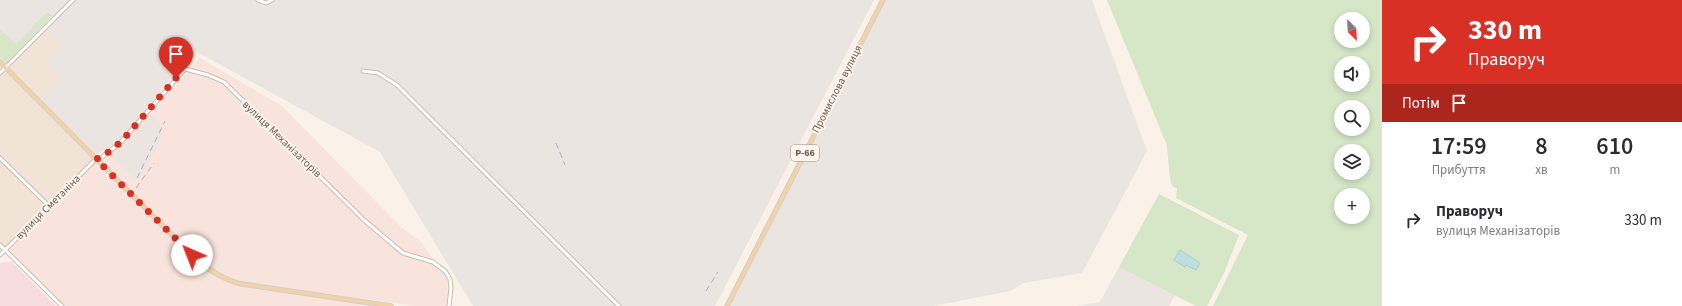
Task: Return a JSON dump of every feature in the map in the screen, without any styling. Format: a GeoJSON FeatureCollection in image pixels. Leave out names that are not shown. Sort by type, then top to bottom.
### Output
{"type":"FeatureCollection","features":[{"type":"Feature","properties":{"kind":"main road","name":"Промислова вулиця"},"geometry":{"type":"LineString","coordinates":[[727,306],[883,0]]}},
{"type":"Feature","properties":{"kind":"main road"},"geometry":{"type":"LineString","coordinates":[[0,62],[197,260],[224,279],[242,284],[391,306]]}},
{"type":"Feature","properties":{"kind":"street"},"geometry":{"type":"LineString","coordinates":[[0,73],[73,0]]}},
{"type":"Feature","properties":{"kind":"street"},"geometry":{"type":"LineString","coordinates":[[258,0],[266,3],[272,0]]}},
{"type":"Feature","properties":{"kind":"street","name":"вулиця Механізаторів"},"geometry":{"type":"LineString","coordinates":[[96,159],[102,157],[121,142],[164,91],[185,69],[208,75],[224,82],[364,220],[404,253],[433,262],[445,271],[450,278],[451,288],[449,306]]}},
{"type":"Feature","properties":{"kind":"street"},"geometry":{"type":"LineString","coordinates":[[363,71],[378,74],[397,85],[619,306]]}},
{"type":"Feature","properties":{"kind":"street"},"geometry":{"type":"LineString","coordinates":[[0,158],[49,206]]}},
{"type":"Feature","properties":{"kind":"street","name":"вулиця Сметаніна"},"geometry":{"type":"LineString","coordinates":[[0,255],[96,159]]}},
{"type":"Feature","properties":{"kind":"street"},"geometry":{"type":"LineString","coordinates":[[0,245],[62,306]]}},
{"type":"Feature","properties":{"kind":"shaded area"},"geometry":{"type":"Polygon","coordinates":[[[0,0],[874,0],[715,306],[473,306],[380,152],[197,52],[160,91],[132,127],[116,143],[97,155],[41,99],[61,78],[45,62],[63,44],[48,30],[10,68],[0,59],[0,0]]]}},
{"type":"Feature","properties":{"kind":"shaded area"},"geometry":{"type":"Polygon","coordinates":[[[886,0],[1092,0],[1147,151],[1082,273],[1024,283],[1010,291],[933,306],[730,306],[886,0]]]}},
{"type":"Feature","properties":{"kind":"shaded area"},"geometry":{"type":"Polygon","coordinates":[[[48,30],[63,44],[62,78],[41,99],[10,68],[48,30]]]}},
{"type":"Feature","properties":{"kind":"shaded area"},"geometry":{"type":"Polygon","coordinates":[[[200,58],[282,106],[401,227],[421,242],[447,278],[449,290],[447,306],[415,306],[235,281],[210,268],[125,185],[104,162],[106,157],[122,143],[200,58]]]}},
{"type":"Feature","properties":{"kind":"shaded area"},"geometry":{"type":"Polygon","coordinates":[[[5,70],[94,158],[49,204],[0,156],[0,75],[5,70]]]}},
{"type":"Feature","properties":{"kind":"shaded area"},"geometry":{"type":"Polygon","coordinates":[[[152,116],[162,125],[161,129],[163,132],[150,161],[137,181],[116,160],[115,157],[152,116]]]}},
{"type":"Feature","properties":{"kind":"shaded area"},"geometry":{"type":"Polygon","coordinates":[[[0,160],[47,206],[6,248],[0,242],[0,160]]]}},
{"type":"Feature","properties":{"kind":"shaded area"},"geometry":{"type":"Polygon","coordinates":[[[95,161],[201,265],[220,278],[235,284],[381,306],[64,306],[8,250],[95,161]]]}},
{"type":"Feature","properties":{"kind":"shaded area"},"geometry":{"type":"Polygon","coordinates":[[[11,261],[56,306],[0,306],[0,263],[11,261]]]}},
{"type":"Feature","properties":{"kind":"shaded area"},"geometry":{"type":"Polygon","coordinates":[[[1119,267],[1175,295],[1169,306],[1076,306],[1100,302],[1119,267]]]}},
{"type":"Feature","properties":{"kind":"green space"},"geometry":{"type":"Polygon","coordinates":[[[1107,0],[1382,0],[1382,306],[1213,306],[1248,235],[1176,198],[1177,188],[1173,187],[1171,183],[1166,143],[1107,0]]]}},
{"type":"Feature","properties":{"kind":"green space"},"geometry":{"type":"Polygon","coordinates":[[[47,12],[52,16],[6,63],[0,57],[0,30],[16,44],[47,12]]]}},
{"type":"Feature","properties":{"kind":"green space"},"geometry":{"type":"Polygon","coordinates":[[[1159,194],[1239,235],[1224,273],[1207,306],[1196,306],[1119,267],[1159,194]]]}},
{"type":"Feature","properties":{"kind":"water"},"geometry":{"type":"Polygon","coordinates":[[[1180,250],[1200,263],[1196,270],[1186,265],[1185,267],[1174,260],[1180,250]]]}},
{"type":"Feature","properties":{"kind":"railway"},"geometry":{"type":"LineString","coordinates":[[137,178],[165,121]]}},
{"type":"Feature","properties":{"kind":"railway"},"geometry":{"type":"LineString","coordinates":[[556,143],[565,165]]}},
{"type":"Feature","properties":{"kind":"railway"},"geometry":{"type":"LineString","coordinates":[[136,188],[154,163]]}},
{"type":"Feature","properties":{"kind":"railway"},"geometry":{"type":"LineString","coordinates":[[706,291],[718,272]]}},
{"type":"Feature","properties":{"kind":"route"},"geometry":{"type":"LineString","coordinates":[[176,78],[121,142],[102,157],[96,159],[192,255]]}}]}
